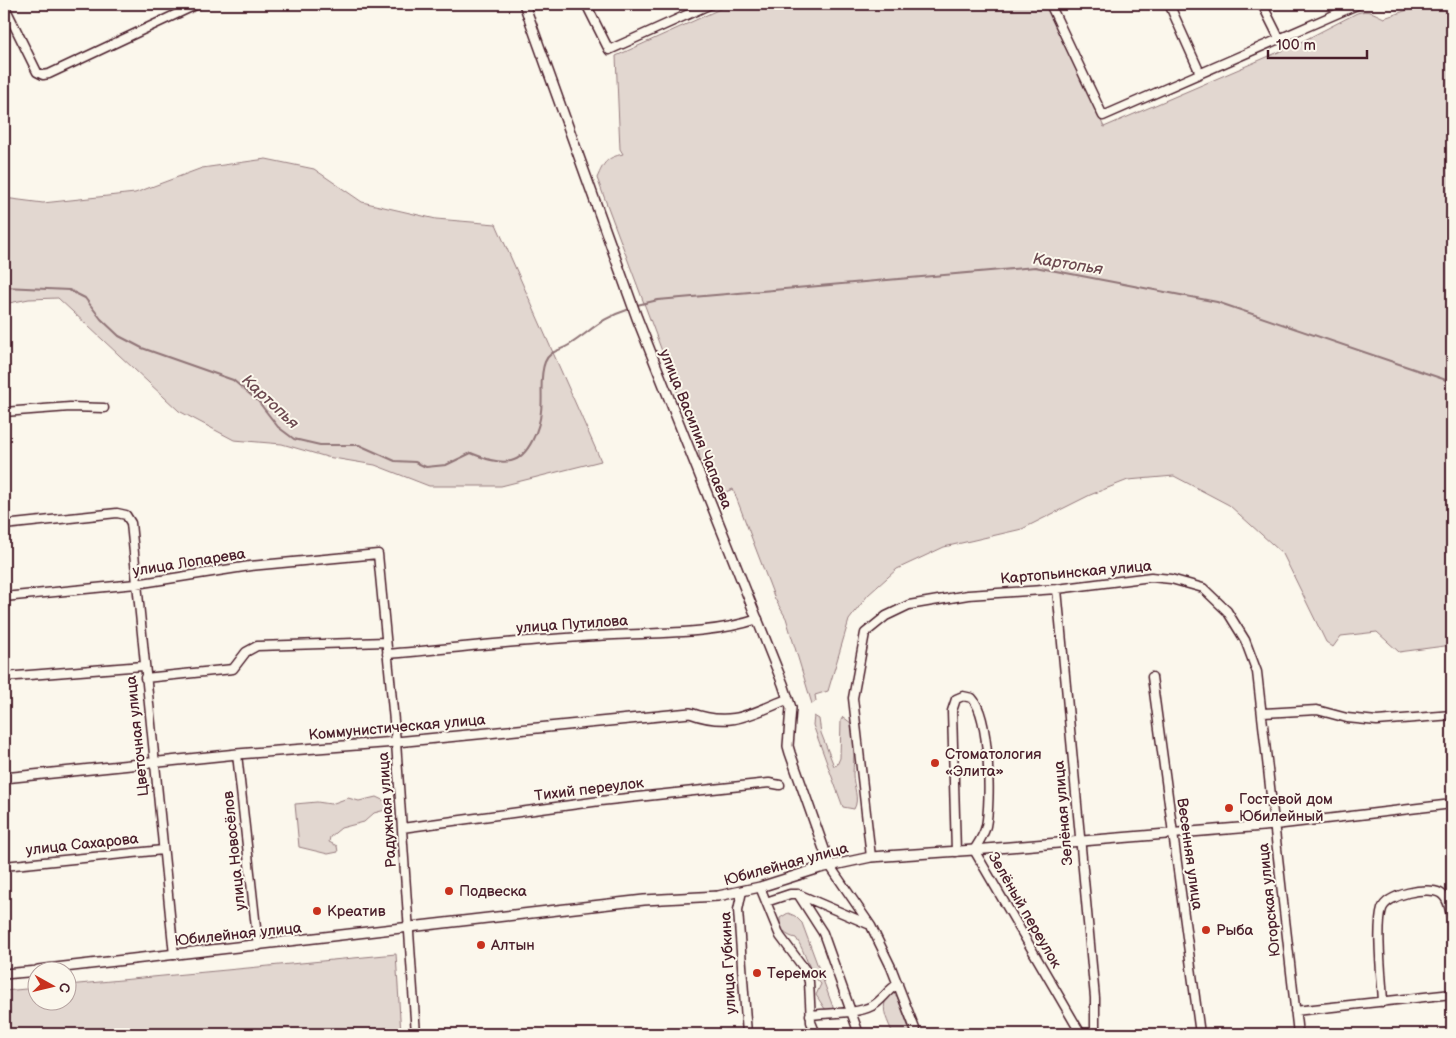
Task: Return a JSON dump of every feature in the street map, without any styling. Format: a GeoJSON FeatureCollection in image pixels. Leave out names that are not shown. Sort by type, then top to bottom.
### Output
{"type":"FeatureCollection","features":[{"type":"Feature","properties":{"kind":"street"},"geometry":{"type":"LineString","coordinates":[[4,5],[37,72],[43,75],[49,74],[198,4]]}},
{"type":"Feature","properties":{"kind":"street","name":"улица Василия Чапаева"},"geometry":{"type":"LineString","coordinates":[[524,4],[637,318],[758,619],[788,699],[791,708],[788,746],[790,754],[830,866]]}},
{"type":"Feature","properties":{"kind":"street"},"geometry":{"type":"LineString","coordinates":[[586,4],[609,50],[711,4]]}},
{"type":"Feature","properties":{"kind":"street"},"geometry":{"type":"LineString","coordinates":[[1050,4],[1102,116],[1359,4]]}},
{"type":"Feature","properties":{"kind":"street"},"geometry":{"type":"LineString","coordinates":[[1168,4],[1200,73]]}},
{"type":"Feature","properties":{"kind":"street"},"geometry":{"type":"LineString","coordinates":[[1262,4],[1279,38]]}},
{"type":"Feature","properties":{"kind":"street"},"geometry":{"type":"LineString","coordinates":[[4,412],[70,407],[104,408]]}},
{"type":"Feature","properties":{"kind":"street","name":"Цветочная улица"},"geometry":{"type":"LineString","coordinates":[[4,525],[117,513],[126,515],[131,523],[143,666],[174,955]]}},
{"type":"Feature","properties":{"kind":"street","name":"улица Лопарева"},"geometry":{"type":"LineString","coordinates":[[4,597],[136,584],[250,566],[378,554]]}},
{"type":"Feature","properties":{"kind":"street","name":"Радужная улица"},"geometry":{"type":"LineString","coordinates":[[378,554],[396,742],[416,1034]]}},
{"type":"Feature","properties":{"kind":"street","name":"Картопьинская улица"},"geometry":{"type":"LineString","coordinates":[[871,857],[853,698],[865,633],[886,616],[909,605],[968,595],[1057,589],[1151,577],[1170,579],[1203,588],[1227,611],[1245,640],[1257,672],[1262,702]]}},
{"type":"Feature","properties":{"kind":"street","name":"Зелёная улица"},"geometry":{"type":"LineString","coordinates":[[1057,589],[1095,998],[1096,1034]]}},
{"type":"Feature","properties":{"kind":"street","name":"улица Путилова"},"geometry":{"type":"LineString","coordinates":[[387,654],[594,636],[698,630],[744,624],[758,619]]}},
{"type":"Feature","properties":{"kind":"street"},"geometry":{"type":"LineString","coordinates":[[145,678],[233,668],[246,652],[257,646],[386,642]]}},
{"type":"Feature","properties":{"kind":"street"},"geometry":{"type":"LineString","coordinates":[[4,677],[143,666]]}},
{"type":"Feature","properties":{"kind":"street","name":"Весенняя улица"},"geometry":{"type":"LineString","coordinates":[[1152,677],[1200,1034]]}},
{"type":"Feature","properties":{"kind":"street","name":"Зелёный переулок"},"geometry":{"type":"LineString","coordinates":[[956,852],[952,711],[956,699],[963,696],[972,698],[980,708],[988,775],[987,819],[982,837],[974,850],[1081,1034]]}},
{"type":"Feature","properties":{"kind":"street","name":"Коммунистическая улица"},"geometry":{"type":"LineString","coordinates":[[4,778],[237,754],[396,742],[690,713],[721,721],[744,716],[788,699]]}},
{"type":"Feature","properties":{"kind":"street","name":"Югорская улица"},"geometry":{"type":"LineString","coordinates":[[1262,702],[1298,1034]]}},
{"type":"Feature","properties":{"kind":"street"},"geometry":{"type":"LineString","coordinates":[[1263,713],[1317,710],[1347,718],[1377,722],[1452,715]]}},
{"type":"Feature","properties":{"kind":"street","name":"улица Новосёлов"},"geometry":{"type":"LineString","coordinates":[[237,754],[258,946]]}},
{"type":"Feature","properties":{"kind":"street","name":"Тихий переулок"},"geometry":{"type":"LineString","coordinates":[[402,828],[600,801],[769,784],[780,785]]}},
{"type":"Feature","properties":{"kind":"street","name":"Юбилейная улица"},"geometry":{"type":"LineString","coordinates":[[78,966],[408,929],[644,900],[718,896],[760,887],[830,866],[871,857],[956,852],[1275,825],[1452,804]]}},
{"type":"Feature","properties":{"kind":"street","name":"улица Сахарова"},"geometry":{"type":"LineString","coordinates":[[4,866],[163,850]]}},
{"type":"Feature","properties":{"kind":"street"},"geometry":{"type":"LineString","coordinates":[[830,866],[871,926],[898,984],[917,1034]]}},
{"type":"Feature","properties":{"kind":"street"},"geometry":{"type":"LineString","coordinates":[[760,887],[780,936],[800,960],[806,971],[809,982],[810,1015],[816,1034]]}},
{"type":"Feature","properties":{"kind":"street","name":"улица Губкина"},"geometry":{"type":"LineString","coordinates":[[742,891],[738,910],[746,1034]]}},
{"type":"Feature","properties":{"kind":"street"},"geometry":{"type":"LineString","coordinates":[[1383,1002],[1380,919],[1386,901],[1394,896],[1430,891],[1439,892],[1445,897],[1452,921]]}},
{"type":"Feature","properties":{"kind":"street"},"geometry":{"type":"LineString","coordinates":[[766,902],[790,894],[798,894],[871,926]]}},
{"type":"Feature","properties":{"kind":"street"},"geometry":{"type":"LineString","coordinates":[[798,894],[823,933],[859,1034]]}},
{"type":"Feature","properties":{"kind":"street","name":"Юбилейная улица"},"geometry":{"type":"LineString","coordinates":[[4,974],[28,971]]}},
{"type":"Feature","properties":{"kind":"street"},"geometry":{"type":"LineString","coordinates":[[810,1015],[874,1005],[886,991],[898,984]]}},
{"type":"Feature","properties":{"kind":"street"},"geometry":{"type":"LineString","coordinates":[[1295,1011],[1452,994]]}},
{"type":"Feature","properties":{"kind":"shaded area"},"geometry":{"type":"Polygon","coordinates":[[[731,4],[1045,4],[1104,127],[1295,45],[1357,13],[1374,13],[1384,18],[1425,4],[1452,4],[1452,645],[1399,652],[1377,632],[1341,636],[1333,647],[1326,642],[1283,554],[1229,505],[1174,476],[1128,480],[1090,495],[1022,529],[944,547],[897,569],[868,595],[849,620],[828,691],[815,695],[816,701],[812,704],[786,618],[775,599],[733,489],[721,494],[702,473],[698,447],[597,178],[606,162],[613,157],[623,154],[620,149],[616,56],[731,4]]]}},
{"type":"Feature","properties":{"kind":"shaded area"},"geometry":{"type":"Polygon","coordinates":[[[266,159],[314,169],[362,202],[436,219],[496,224],[601,461],[501,486],[429,486],[375,465],[327,457],[282,444],[234,440],[179,411],[58,298],[29,299],[4,304],[4,198],[43,203],[135,193],[202,168],[266,159]]]}},
{"type":"Feature","properties":{"kind":"shaded area"},"geometry":{"type":"Polygon","coordinates":[[[814,716],[819,719],[821,733],[834,766],[837,765],[840,758],[841,720],[843,717],[851,723],[854,742],[853,779],[856,797],[854,809],[843,807],[813,725],[814,716]]]}},
{"type":"Feature","properties":{"kind":"shaded area"},"geometry":{"type":"Polygon","coordinates":[[[376,797],[389,803],[389,809],[374,813],[364,822],[341,828],[330,837],[329,842],[337,846],[338,852],[328,854],[299,847],[295,804],[317,802],[331,804],[348,798],[359,801],[376,797]]]}},
{"type":"Feature","properties":{"kind":"shaded area"},"geometry":{"type":"Polygon","coordinates":[[[788,913],[795,916],[802,923],[833,1007],[832,1010],[825,1009],[816,995],[821,984],[813,974],[796,938],[789,936],[782,929],[780,918],[788,913]]]}},
{"type":"Feature","properties":{"kind":"shaded area"},"geometry":{"type":"Polygon","coordinates":[[[396,954],[401,1034],[4,1034],[4,991],[28,989],[28,1010],[78,1010],[78,984],[396,954]]]}},
{"type":"Feature","properties":{"kind":"shaded area"},"geometry":{"type":"Polygon","coordinates":[[[891,992],[897,996],[911,1034],[893,1034],[886,1018],[884,1007],[887,997],[891,992]]]}},
{"type":"Feature","properties":{"kind":"waterway","name":"Картопья"},"geometry":{"type":"LineString","coordinates":[[637,305],[658,300],[1035,267],[1217,302],[1452,382]]}},
{"type":"Feature","properties":{"kind":"waterway","name":"Картопья"},"geometry":{"type":"LineString","coordinates":[[4,287],[69,290],[85,298],[101,319],[119,336],[142,348],[233,380],[258,401],[278,427],[294,439],[320,445],[359,445],[395,461],[415,462],[426,467],[446,465],[471,453],[501,462],[511,461],[523,454],[536,433],[540,418],[542,373],[547,358],[603,321],[627,310]]}},
{"type":"Feature","properties":{"kind":"place","name":"Стоматология «Элита»"},"geometry":{"type":"Point","coordinates":[935,763]}},
{"type":"Feature","properties":{"kind":"place","name":"Гостевой дом Юбилейный"},"geometry":{"type":"Point","coordinates":[1229,808]}},
{"type":"Feature","properties":{"kind":"place","name":"Подвеска"},"geometry":{"type":"Point","coordinates":[449,891]}},
{"type":"Feature","properties":{"kind":"place","name":"Креатив"},"geometry":{"type":"Point","coordinates":[317,911]}},
{"type":"Feature","properties":{"kind":"place","name":"Рыба"},"geometry":{"type":"Point","coordinates":[1206,930]}},
{"type":"Feature","properties":{"kind":"place","name":"Алтын"},"geometry":{"type":"Point","coordinates":[481,945]}},
{"type":"Feature","properties":{"kind":"place","name":"Теремок"},"geometry":{"type":"Point","coordinates":[757,973]}}]}
